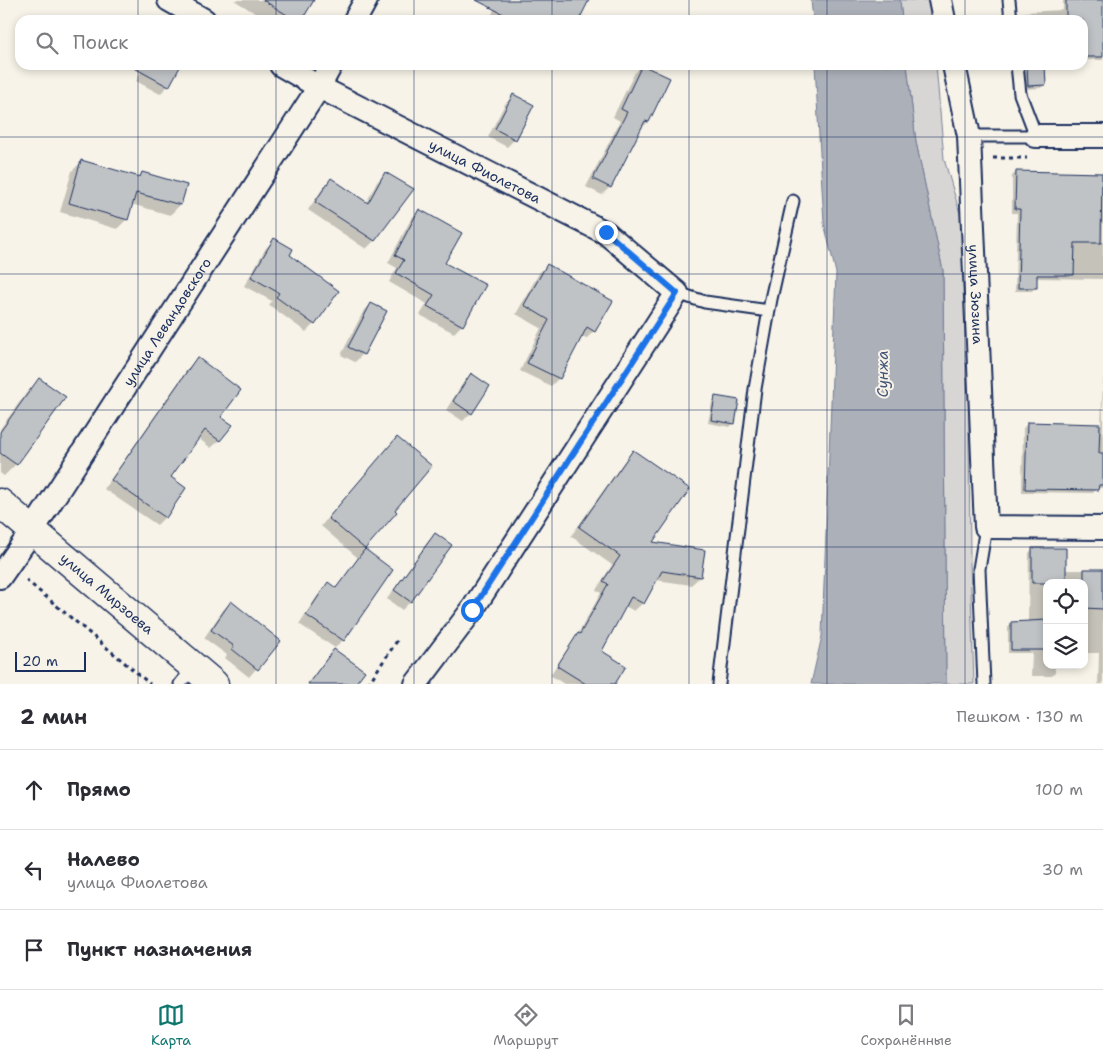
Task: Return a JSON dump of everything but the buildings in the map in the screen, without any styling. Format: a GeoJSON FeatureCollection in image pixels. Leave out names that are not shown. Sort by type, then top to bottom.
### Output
{"type":"FeatureCollection","features":[{"type":"Feature","properties":{"kind":"street"},"geometry":{"type":"LineString","coordinates":[[169,0],[195,15]]}},
{"type":"Feature","properties":{"kind":"street"},"geometry":{"type":"LineString","coordinates":[[358,15],[366,0]]}},
{"type":"Feature","properties":{"kind":"street"},"geometry":{"type":"LineString","coordinates":[[940,0],[943,15]]}},
{"type":"Feature","properties":{"kind":"street","name":"улица Фиолетова"},"geometry":{"type":"LineString","coordinates":[[290,70],[319,87],[606,232],[677,293]]}},
{"type":"Feature","properties":{"kind":"street","name":"улица Левандовского"},"geometry":{"type":"LineString","coordinates":[[4,571],[32,531],[328,70]]}},
{"type":"Feature","properties":{"kind":"street","name":"улица Зюзина"},"geometry":{"type":"LineString","coordinates":[[955,70],[969,136],[986,527]]}},
{"type":"Feature","properties":{"kind":"street"},"geometry":{"type":"LineString","coordinates":[[1036,136],[1103,136]]}},
{"type":"Feature","properties":{"kind":"street"},"geometry":{"type":"LineString","coordinates":[[416,684],[472,610],[677,293]]}},
{"type":"Feature","properties":{"kind":"street","name":"улица Мирзоева"},"geometry":{"type":"LineString","coordinates":[[0,504],[196,678]]}},
{"type":"Feature","properties":{"kind":"street"},"geometry":{"type":"LineString","coordinates":[[986,527],[1103,528]]}},
{"type":"Feature","properties":{"kind":"lane"},"geometry":{"type":"LineString","coordinates":[[1009,0],[1010,15]]}},
{"type":"Feature","properties":{"kind":"lane"},"geometry":{"type":"LineString","coordinates":[[969,136],[1036,136],[1020,94],[1018,70]]}},
{"type":"Feature","properties":{"kind":"lane"},"geometry":{"type":"LineString","coordinates":[[719,684],[755,389],[769,311],[793,201]]}},
{"type":"Feature","properties":{"kind":"lane"},"geometry":{"type":"LineString","coordinates":[[677,293],[705,302],[769,311]]}},
{"type":"Feature","properties":{"kind":"lane"},"geometry":{"type":"LineString","coordinates":[[984,684],[979,569],[986,527]]}},
{"type":"Feature","properties":{"kind":"path"},"geometry":{"type":"LineString","coordinates":[[4,571],[150,684]]}},
{"type":"Feature","properties":{"kind":"path"},"geometry":{"type":"LineString","coordinates":[[368,684],[399,638]]}},
{"type":"Feature","properties":{"kind":"shaded area"},"geometry":{"type":"Polygon","coordinates":[[[900,0],[929,0],[931,15],[902,15],[900,0]]]}},
{"type":"Feature","properties":{"kind":"shaded area"},"geometry":{"type":"Polygon","coordinates":[[[908,70],[936,70],[944,159],[966,234],[970,562],[974,684],[946,684],[943,271],[916,142],[908,70]]]}},
{"type":"Feature","properties":{"kind":"water"},"geometry":{"type":"Polygon","coordinates":[[[811,0],[900,0],[902,15],[812,15],[811,0]]]}},
{"type":"Feature","properties":{"kind":"water","name":"Сунжа"},"geometry":{"type":"Polygon","coordinates":[[[815,70],[908,70],[916,142],[943,271],[946,684],[811,684],[822,636],[836,273],[824,223],[815,70]]]}},
{"type":"Feature","properties":{"kind":"route"},"geometry":{"type":"LineString","coordinates":[[472,610],[677,293],[606,232]]}}]}
